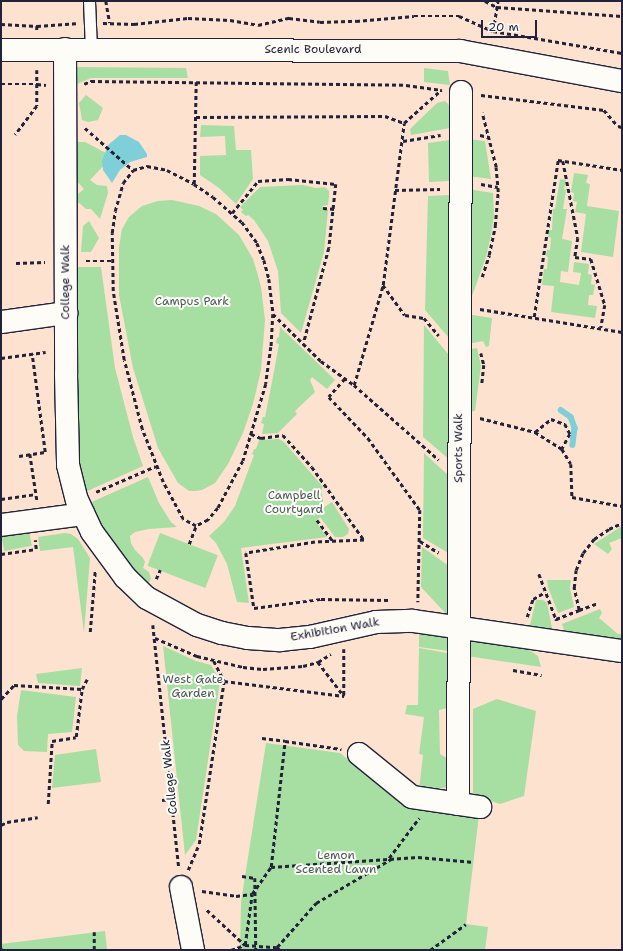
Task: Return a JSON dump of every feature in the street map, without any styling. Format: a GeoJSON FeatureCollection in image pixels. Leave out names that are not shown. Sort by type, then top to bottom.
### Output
{"type":"FeatureCollection","features":[{"type":"Feature","properties":{"kind":"street","name":"College Walk"},"geometry":{"type":"LineString","coordinates":[[65,49],[68,464],[80,507]]}},
{"type":"Feature","properties":{"kind":"street","name":"Scenic Boulevard"},"geometry":{"type":"LineString","coordinates":[[1,50],[460,51],[622,81]]}},
{"type":"Feature","properties":{"kind":"street","name":"Sports Walk"},"geometry":{"type":"LineString","coordinates":[[458,804],[460,132],[464,94]]}},
{"type":"Feature","properties":{"kind":"street"},"geometry":{"type":"LineString","coordinates":[[1,322],[66,314]]}},
{"type":"Feature","properties":{"kind":"street"},"geometry":{"type":"LineString","coordinates":[[1,525],[40,520],[80,507]]}},
{"type":"Feature","properties":{"kind":"street","name":"Exhibition Walk"},"geometry":{"type":"LineString","coordinates":[[80,507],[105,552],[125,577],[147,598],[197,625],[222,633],[248,638],[280,640],[310,637],[376,622],[418,610],[459,627],[622,651]]}},
{"type":"Feature","properties":{"kind":"street"},"geometry":{"type":"LineString","coordinates":[[349,751],[412,797],[480,807]]}},
{"type":"Feature","properties":{"kind":"street"},"geometry":{"type":"LineString","coordinates":[[181,887],[193,950]]}},
{"type":"Feature","properties":{"kind":"lane"},"geometry":{"type":"LineString","coordinates":[[89,1],[91,49]]}},
{"type":"Feature","properties":{"kind":"path"},"geometry":{"type":"LineString","coordinates":[[106,1],[110,23]]}},
{"type":"Feature","properties":{"kind":"path"},"geometry":{"type":"LineString","coordinates":[[485,1],[497,7],[622,16]]}},
{"type":"Feature","properties":{"kind":"path"},"geometry":{"type":"LineString","coordinates":[[493,31],[498,1]]}},
{"type":"Feature","properties":{"kind":"path"},"geometry":{"type":"LineString","coordinates":[[37,26],[90,23],[134,24],[188,18],[230,20],[258,25],[289,18],[320,22],[356,21],[414,16],[459,16],[493,31],[622,52]]}},
{"type":"Feature","properties":{"kind":"path"},"geometry":{"type":"LineString","coordinates":[[80,85],[91,81],[406,85],[464,94],[604,110],[618,126],[622,127]]}},
{"type":"Feature","properties":{"kind":"path"},"geometry":{"type":"LineString","coordinates":[[194,184],[196,82]]}},
{"type":"Feature","properties":{"kind":"path"},"geometry":{"type":"LineString","coordinates":[[1,84],[37,84],[37,106],[15,135]]}},
{"type":"Feature","properties":{"kind":"path"},"geometry":{"type":"LineString","coordinates":[[196,117],[385,116],[404,123],[464,94]]}},
{"type":"Feature","properties":{"kind":"path"},"geometry":{"type":"LineString","coordinates":[[480,282],[490,254],[495,226],[498,192],[496,167],[481,108]]}},
{"type":"Feature","properties":{"kind":"path"},"geometry":{"type":"LineString","coordinates":[[354,385],[383,285],[403,141],[404,123]]}},
{"type":"Feature","properties":{"kind":"path"},"geometry":{"type":"LineString","coordinates":[[403,141],[460,132]]}},
{"type":"Feature","properties":{"kind":"path"},"geometry":{"type":"LineString","coordinates":[[107,147],[134,170]]}},
{"type":"Feature","properties":{"kind":"path"},"geometry":{"type":"LineString","coordinates":[[534,317],[558,160],[622,170]]}},
{"type":"Feature","properties":{"kind":"path"},"geometry":{"type":"LineString","coordinates":[[563,161],[578,238],[575,257],[591,259],[605,305],[601,328]]}},
{"type":"Feature","properties":{"kind":"path"},"geometry":{"type":"LineString","coordinates":[[189,544],[196,526],[208,520],[218,508],[244,460],[266,384],[271,347],[273,314],[269,278],[257,243],[242,222],[194,184],[167,170],[147,166],[134,170],[122,183],[115,211],[112,233],[113,290],[128,374],[142,429],[156,466],[183,519],[196,526]]}},
{"type":"Feature","properties":{"kind":"path"},"geometry":{"type":"LineString","coordinates":[[232,213],[258,182],[288,179],[336,184],[329,248],[323,276],[304,343]]}},
{"type":"Feature","properties":{"kind":"path"},"geometry":{"type":"LineString","coordinates":[[395,190],[461,188]]}},
{"type":"Feature","properties":{"kind":"path"},"geometry":{"type":"LineString","coordinates":[[323,208],[334,209]]}},
{"type":"Feature","properties":{"kind":"path"},"geometry":{"type":"LineString","coordinates":[[383,285],[405,315],[424,318],[459,359]]}},
{"type":"Feature","properties":{"kind":"path"},"geometry":{"type":"LineString","coordinates":[[459,305],[622,332]]}},
{"type":"Feature","properties":{"kind":"path"},"geometry":{"type":"LineString","coordinates":[[273,314],[321,361],[354,385],[459,477]]}},
{"type":"Feature","properties":{"kind":"path"},"geometry":{"type":"LineString","coordinates":[[1,358],[66,349]]}},
{"type":"Feature","properties":{"kind":"path"},"geometry":{"type":"LineString","coordinates":[[19,456],[45,452],[32,354]]}},
{"type":"Feature","properties":{"kind":"path"},"geometry":{"type":"LineString","coordinates":[[345,379],[329,397],[368,438],[420,510],[418,610]]}},
{"type":"Feature","properties":{"kind":"path"},"geometry":{"type":"LineString","coordinates":[[459,417],[477,418],[534,432],[562,449],[571,464],[572,497],[622,506]]}},
{"type":"Feature","properties":{"kind":"path"},"geometry":{"type":"LineString","coordinates":[[534,432],[551,419],[565,424],[570,434],[562,449]]}},
{"type":"Feature","properties":{"kind":"path"},"geometry":{"type":"LineString","coordinates":[[251,434],[261,438],[283,435],[312,467],[364,540],[333,541],[246,553],[254,608],[321,599],[396,600]]}},
{"type":"Feature","properties":{"kind":"path"},"geometry":{"type":"LineString","coordinates":[[30,454],[40,520]]}},
{"type":"Feature","properties":{"kind":"path"},"geometry":{"type":"LineString","coordinates":[[80,507],[156,466]]}},
{"type":"Feature","properties":{"kind":"path"},"geometry":{"type":"LineString","coordinates":[[1,499],[36,494]]}},
{"type":"Feature","properties":{"kind":"path"},"geometry":{"type":"LineString","coordinates":[[317,520],[333,541]]}},
{"type":"Feature","properties":{"kind":"path"},"geometry":{"type":"LineString","coordinates":[[579,610],[574,588],[576,570],[583,553],[594,539],[609,529],[622,523]]}},
{"type":"Feature","properties":{"kind":"path"},"geometry":{"type":"LineString","coordinates":[[90,632],[95,564],[105,552]]}},
{"type":"Feature","properties":{"kind":"path"},"geometry":{"type":"LineString","coordinates":[[539,574],[564,642]]}},
{"type":"Feature","properties":{"kind":"path"},"geometry":{"type":"LineString","coordinates":[[520,636],[533,599],[545,592]]}},
{"type":"Feature","properties":{"kind":"path"},"geometry":{"type":"LineString","coordinates":[[411,600],[418,610]]}},
{"type":"Feature","properties":{"kind":"path","name":"College Walk"},"geometry":{"type":"LineString","coordinates":[[155,603],[152,617],[181,887]]}},
{"type":"Feature","properties":{"kind":"path"},"geometry":{"type":"LineString","coordinates":[[556,619],[598,603]]}},
{"type":"Feature","properties":{"kind":"path"},"geometry":{"type":"LineString","coordinates":[[343,629],[344,696]]}},
{"type":"Feature","properties":{"kind":"path"},"geometry":{"type":"LineString","coordinates":[[214,661],[224,681],[199,844],[181,887],[236,896],[252,894]]}},
{"type":"Feature","properties":{"kind":"path"},"geometry":{"type":"LineString","coordinates":[[318,662],[344,696]]}},
{"type":"Feature","properties":{"kind":"path"},"geometry":{"type":"LineString","coordinates":[[513,670],[542,675]]}},
{"type":"Feature","properties":{"kind":"path"},"geometry":{"type":"LineString","coordinates":[[48,804],[52,740],[76,738],[82,689],[86,679]]}},
{"type":"Feature","properties":{"kind":"path"},"geometry":{"type":"LineString","coordinates":[[224,681],[344,696]]}},
{"type":"Feature","properties":{"kind":"path"},"geometry":{"type":"LineString","coordinates":[[1,699],[14,685],[82,689]]}},
{"type":"Feature","properties":{"kind":"path"},"geometry":{"type":"LineString","coordinates":[[262,738],[349,751]]}},
{"type":"Feature","properties":{"kind":"path"},"geometry":{"type":"LineString","coordinates":[[246,945],[252,894],[271,867],[285,741]]}},
{"type":"Feature","properties":{"kind":"path"},"geometry":{"type":"LineString","coordinates":[[162,800],[172,799]]}},
{"type":"Feature","properties":{"kind":"path"},"geometry":{"type":"LineString","coordinates":[[389,858],[433,800]]}},
{"type":"Feature","properties":{"kind":"path"},"geometry":{"type":"LineString","coordinates":[[1,825],[7,822],[38,817]]}},
{"type":"Feature","properties":{"kind":"path"},"geometry":{"type":"LineString","coordinates":[[271,867],[418,857],[474,862]]}},
{"type":"Feature","properties":{"kind":"path"},"geometry":{"type":"LineString","coordinates":[[277,947],[316,903],[394,858]]}},
{"type":"Feature","properties":{"kind":"path"},"geometry":{"type":"LineString","coordinates":[[242,876],[255,878],[256,950]]}},
{"type":"Feature","properties":{"kind":"path"},"geometry":{"type":"LineString","coordinates":[[205,908],[246,945]]}},
{"type":"Feature","properties":{"kind":"path"},"geometry":{"type":"LineString","coordinates":[[430,950],[466,924]]}},
{"type":"Feature","properties":{"kind":"path"},"geometry":{"type":"LineString","coordinates":[[94,932],[94,950]]}},
{"type":"Feature","properties":{"kind":"path"},"geometry":{"type":"LineString","coordinates":[[231,950],[246,945],[277,947],[280,950]]}},
{"type":"Feature","properties":{"kind":"shaded area"},"geometry":{"type":"Polygon","coordinates":[[[1,1],[622,1],[622,950],[1,950],[1,1]]]}},
{"type":"Feature","properties":{"kind":"green space"},"geometry":{"type":"Polygon","coordinates":[[[75,67],[186,68],[188,78],[91,78],[75,85],[75,67]]]}},
{"type":"Feature","properties":{"kind":"green space"},"geometry":{"type":"Polygon","coordinates":[[[424,68],[448,71],[450,85],[424,82],[424,68]]]}},
{"type":"Feature","properties":{"kind":"green space"},"geometry":{"type":"Polygon","coordinates":[[[86,95],[103,108],[98,120],[88,122],[82,120],[79,103],[86,95]]]}},
{"type":"Feature","properties":{"kind":"green space"},"geometry":{"type":"Polygon","coordinates":[[[445,101],[449,105],[450,128],[411,135],[410,129],[437,103],[445,101]]]}},
{"type":"Feature","properties":{"kind":"green space"},"geometry":{"type":"Polygon","coordinates":[[[201,125],[234,126],[236,150],[251,150],[253,179],[236,204],[219,188],[200,175],[200,156],[226,155],[225,136],[200,137],[201,125]]]}},
{"type":"Feature","properties":{"kind":"green space"},"geometry":{"type":"Polygon","coordinates":[[[468,139],[485,141],[491,179],[468,176],[468,139]]]}},
{"type":"Feature","properties":{"kind":"green space"},"geometry":{"type":"Polygon","coordinates":[[[450,140],[449,181],[429,182],[428,143],[450,140]]]}},
{"type":"Feature","properties":{"kind":"green space"},"geometry":{"type":"Polygon","coordinates":[[[77,142],[85,142],[108,154],[107,162],[90,180],[97,185],[107,186],[108,193],[100,219],[91,209],[86,209],[78,202],[78,194],[84,189],[74,178],[70,145],[77,142]]]}},
{"type":"Feature","properties":{"kind":"green space"},"geometry":{"type":"Polygon","coordinates":[[[574,173],[588,175],[586,183],[590,184],[587,206],[619,211],[613,257],[581,252],[586,214],[575,212],[577,202],[573,201],[574,193],[571,192],[574,173]]]}},
{"type":"Feature","properties":{"kind":"green space"},"geometry":{"type":"Polygon","coordinates":[[[560,179],[566,180],[563,209],[567,209],[562,239],[572,241],[568,272],[561,271],[560,282],[579,285],[581,273],[573,272],[574,262],[589,264],[588,274],[592,275],[591,284],[595,285],[593,295],[589,295],[588,305],[597,306],[595,318],[551,312],[554,286],[542,285],[544,269],[547,269],[547,250],[550,250],[551,238],[548,237],[549,230],[552,230],[553,209],[555,209],[560,179]]]}},
{"type":"Feature","properties":{"kind":"green space"},"geometry":{"type":"Polygon","coordinates":[[[303,185],[316,188],[325,187],[329,191],[329,196],[328,205],[322,206],[324,209],[328,210],[324,252],[301,333],[281,313],[278,271],[268,241],[254,220],[241,212],[243,210],[240,207],[260,187],[303,185]]]}},
{"type":"Feature","properties":{"kind":"green space"},"geometry":{"type":"Polygon","coordinates":[[[467,189],[493,193],[494,215],[491,235],[486,257],[472,296],[466,296],[467,189]]]}},
{"type":"Feature","properties":{"kind":"green space"},"geometry":{"type":"Polygon","coordinates":[[[449,195],[449,338],[425,310],[428,196],[449,195]]]}},
{"type":"Feature","properties":{"kind":"green space","name":"Campus Park"},"geometry":{"type":"Polygon","coordinates":[[[172,200],[199,206],[216,214],[239,235],[253,259],[257,272],[261,287],[265,320],[261,370],[253,404],[243,433],[228,464],[215,483],[202,490],[195,491],[189,491],[178,483],[158,448],[133,368],[119,295],[119,247],[122,229],[129,217],[142,206],[158,201],[172,200]]]}},
{"type":"Feature","properties":{"kind":"green space"},"geometry":{"type":"Polygon","coordinates":[[[89,221],[99,238],[91,252],[81,252],[83,226],[89,221]]]}},
{"type":"Feature","properties":{"kind":"green space"},"geometry":{"type":"Polygon","coordinates":[[[72,267],[101,267],[115,368],[133,437],[143,466],[83,493],[79,480],[72,267]]]}},
{"type":"Feature","properties":{"kind":"green space"},"geometry":{"type":"Polygon","coordinates":[[[466,314],[492,318],[489,346],[486,347],[483,341],[467,344],[466,314]]]}},
{"type":"Feature","properties":{"kind":"green space"},"geometry":{"type":"Polygon","coordinates":[[[424,325],[449,355],[450,460],[423,437],[424,325]]]}},
{"type":"Feature","properties":{"kind":"green space"},"geometry":{"type":"Polygon","coordinates":[[[280,327],[335,380],[327,389],[312,377],[310,380],[315,392],[295,411],[297,414],[278,433],[262,434],[264,424],[261,423],[263,417],[265,417],[272,382],[279,344],[276,343],[277,338],[279,337],[280,327]]]}},
{"type":"Feature","properties":{"kind":"green space"},"geometry":{"type":"Polygon","coordinates":[[[477,348],[481,366],[475,411],[466,412],[466,350],[477,348]]]}},
{"type":"Feature","properties":{"kind":"green space","name":"Campbell Courtyard"},"geometry":{"type":"Polygon","coordinates":[[[279,439],[284,442],[323,487],[321,491],[323,508],[332,502],[349,529],[348,534],[343,537],[335,537],[320,517],[316,522],[327,537],[241,548],[249,603],[237,602],[227,564],[216,543],[209,536],[224,522],[235,506],[254,455],[252,454],[254,449],[256,449],[259,440],[279,439]]]}},
{"type":"Feature","properties":{"kind":"green space"},"geometry":{"type":"Polygon","coordinates":[[[424,453],[449,476],[450,554],[423,538],[424,453]]]}},
{"type":"Feature","properties":{"kind":"green space"},"geometry":{"type":"Polygon","coordinates":[[[148,477],[159,503],[171,522],[177,527],[149,529],[135,532],[130,536],[131,543],[135,550],[145,562],[143,568],[149,572],[151,579],[147,586],[123,566],[87,504],[148,477]]]}},
{"type":"Feature","properties":{"kind":"green space"},"geometry":{"type":"Polygon","coordinates":[[[622,526],[622,538],[609,543],[612,549],[608,554],[594,544],[622,526]]]}},
{"type":"Feature","properties":{"kind":"green space"},"geometry":{"type":"Polygon","coordinates":[[[29,531],[32,546],[4,551],[2,536],[29,531]]]}},
{"type":"Feature","properties":{"kind":"green space"},"geometry":{"type":"Polygon","coordinates":[[[65,533],[71,534],[78,539],[90,558],[84,633],[73,547],[40,551],[38,537],[65,533]]]}},
{"type":"Feature","properties":{"kind":"green space"},"geometry":{"type":"Polygon","coordinates":[[[160,533],[218,555],[205,588],[147,566],[160,533]]]}},
{"type":"Feature","properties":{"kind":"green space"},"geometry":{"type":"Polygon","coordinates":[[[422,547],[449,566],[449,617],[421,587],[422,547]]]}},
{"type":"Feature","properties":{"kind":"green space"},"geometry":{"type":"Polygon","coordinates":[[[547,580],[571,580],[570,588],[574,607],[558,613],[548,587],[547,580]]]}},
{"type":"Feature","properties":{"kind":"green space"},"geometry":{"type":"Polygon","coordinates":[[[536,600],[543,600],[547,603],[553,633],[529,629],[536,600]]]}},
{"type":"Feature","properties":{"kind":"green space"},"geometry":{"type":"Polygon","coordinates":[[[600,609],[602,613],[599,618],[618,634],[622,634],[622,642],[566,635],[562,624],[600,609]]]}},
{"type":"Feature","properties":{"kind":"green space"},"geometry":{"type":"Polygon","coordinates":[[[363,630],[448,632],[448,651],[419,647],[419,634],[363,630]]]}},
{"type":"Feature","properties":{"kind":"green space"},"geometry":{"type":"Polygon","coordinates":[[[467,636],[523,646],[538,656],[541,667],[467,656],[467,636]]]}},
{"type":"Feature","properties":{"kind":"green space","name":"West Gate Garden"},"geometry":{"type":"Polygon","coordinates":[[[163,646],[196,661],[211,665],[220,681],[196,840],[185,855],[163,646]]]}},
{"type":"Feature","properties":{"kind":"green space"},"geometry":{"type":"Polygon","coordinates":[[[419,648],[447,653],[447,708],[439,710],[440,754],[450,760],[450,787],[419,791],[423,755],[419,754],[424,717],[405,714],[407,705],[418,705],[419,648]]]}},
{"type":"Feature","properties":{"kind":"green space"},"geometry":{"type":"Polygon","coordinates":[[[82,668],[80,686],[38,683],[36,674],[82,668]]]}},
{"type":"Feature","properties":{"kind":"green space"},"geometry":{"type":"Polygon","coordinates":[[[21,690],[76,697],[72,732],[48,734],[47,752],[24,751],[18,745],[17,716],[21,690]]]}},
{"type":"Feature","properties":{"kind":"green space"},"geometry":{"type":"Polygon","coordinates":[[[497,699],[536,711],[524,796],[500,804],[473,795],[473,709],[497,699]]]}},
{"type":"Feature","properties":{"kind":"green space","name":"Lemon Scented Lawn"},"geometry":{"type":"Polygon","coordinates":[[[266,743],[340,753],[402,803],[479,815],[466,924],[488,927],[485,950],[240,950],[241,902],[266,743]]]}},
{"type":"Feature","properties":{"kind":"green space"},"geometry":{"type":"Polygon","coordinates":[[[96,749],[101,782],[52,788],[55,755],[96,749]]]}},
{"type":"Feature","properties":{"kind":"green space"},"geometry":{"type":"Polygon","coordinates":[[[105,931],[107,950],[1,950],[1,944],[105,931]]]}},
{"type":"Feature","properties":{"kind":"water"},"geometry":{"type":"Polygon","coordinates":[[[120,135],[126,135],[139,142],[147,154],[147,157],[130,162],[120,170],[112,183],[103,170],[102,161],[108,145],[120,135]]]}},
{"type":"Feature","properties":{"kind":"waterway"},"geometry":{"type":"LineString","coordinates":[[561,410],[571,417],[575,428],[573,445]]}}]}
